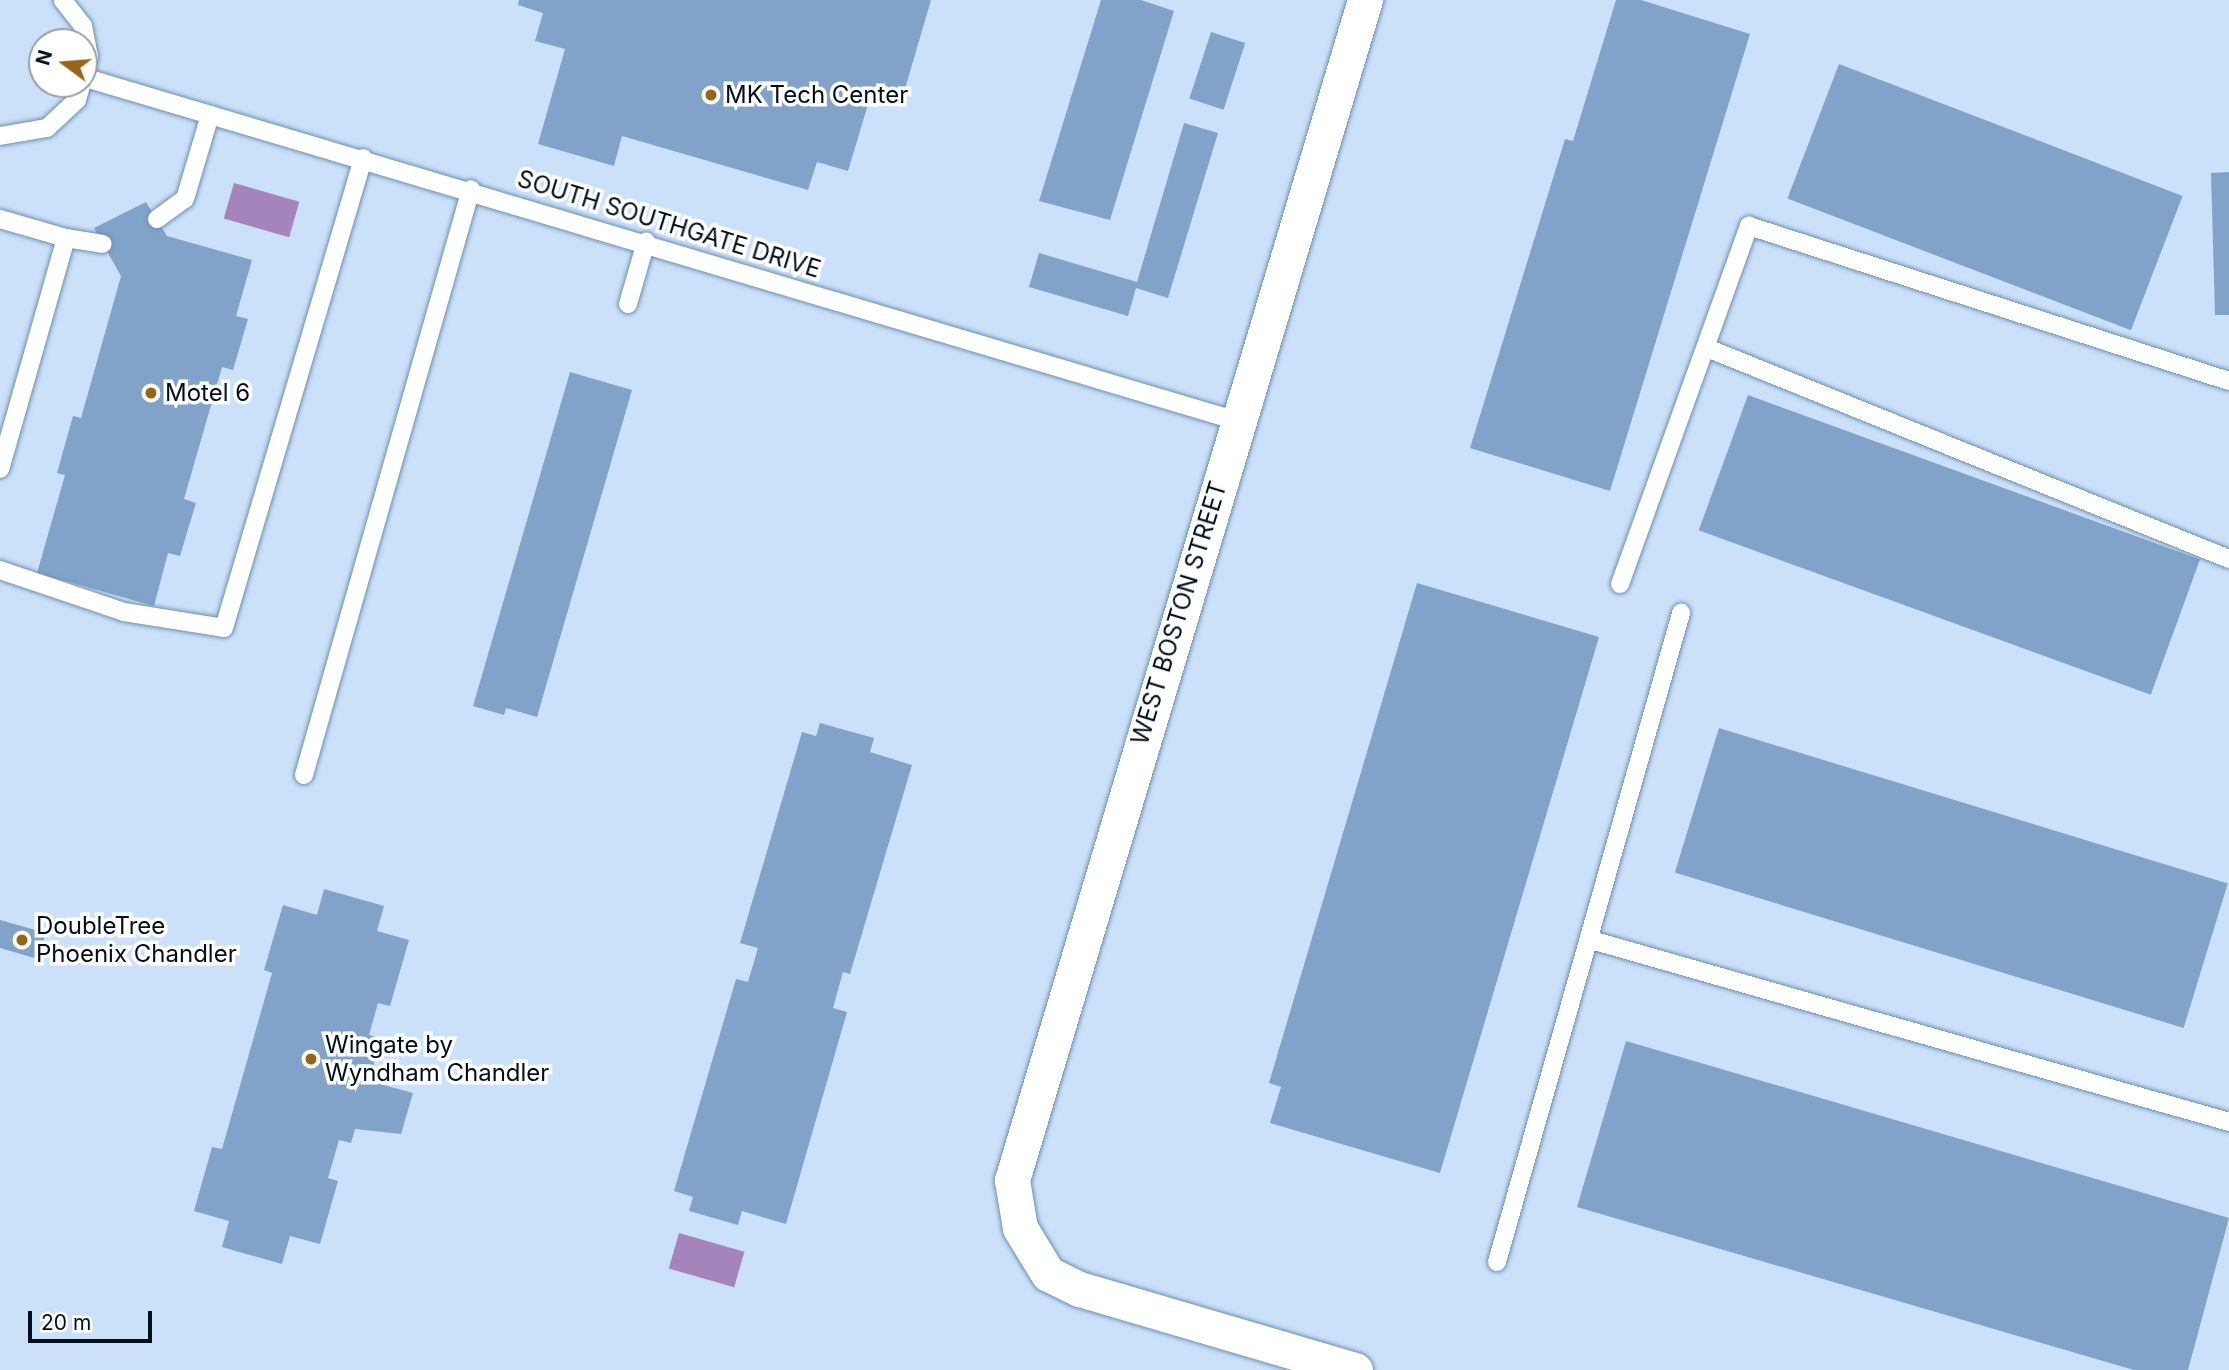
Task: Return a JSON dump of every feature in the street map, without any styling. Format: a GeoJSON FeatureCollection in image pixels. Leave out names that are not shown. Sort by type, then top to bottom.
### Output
{"type":"FeatureCollection","features":[{"type":"Feature","properties":{"kind":"street","name":"WEST BOSTON STREET"},"geometry":{"type":"LineString","coordinates":[[1355,1370],[1079,1289],[1048,1274],[1020,1228],[1012,1180],[1365,0]]}},
{"type":"Feature","properties":{"kind":"lane"},"geometry":{"type":"LineString","coordinates":[[63,0],[83,28]]}},
{"type":"Feature","properties":{"kind":"lane","name":"SOUTH SOUTHGATE DRIVE"},"geometry":{"type":"LineString","coordinates":[[98,82],[471,189],[1237,421]]}},
{"type":"Feature","properties":{"kind":"lane"},"geometry":{"type":"LineString","coordinates":[[0,136],[47,128],[78,98]]}},
{"type":"Feature","properties":{"kind":"lane"},"geometry":{"type":"LineString","coordinates":[[157,219],[185,199],[210,115]]}},
{"type":"Feature","properties":{"kind":"lane"},"geometry":{"type":"LineString","coordinates":[[0,570],[124,612],[224,628],[363,158]]}},
{"type":"Feature","properties":{"kind":"lane"},"geometry":{"type":"LineString","coordinates":[[304,775],[471,189]]}},
{"type":"Feature","properties":{"kind":"lane"},"geometry":{"type":"LineString","coordinates":[[0,219],[66,238],[103,244]]}},
{"type":"Feature","properties":{"kind":"lane"},"geometry":{"type":"LineString","coordinates":[[1620,584],[1749,226],[2229,381]]}},
{"type":"Feature","properties":{"kind":"lane"},"geometry":{"type":"LineString","coordinates":[[0,469],[66,238]]}},
{"type":"Feature","properties":{"kind":"lane"},"geometry":{"type":"LineString","coordinates":[[628,304],[646,243]]}},
{"type":"Feature","properties":{"kind":"lane"},"geometry":{"type":"LineString","coordinates":[[1707,348],[2229,559]]}},
{"type":"Feature","properties":{"kind":"lane"},"geometry":{"type":"LineString","coordinates":[[1497,1262],[1591,940],[1681,612]]}},
{"type":"Feature","properties":{"kind":"lane"},"geometry":{"type":"LineString","coordinates":[[1591,940],[2229,1122]]}},
{"type":"Feature","properties":{"kind":"shaded area"},"geometry":{"type":"Polygon","coordinates":[[[234,183],[299,202],[289,237],[224,219],[234,183]]]}},
{"type":"Feature","properties":{"kind":"shaded area"},"geometry":{"type":"Polygon","coordinates":[[[679,1233],[744,1252],[734,1287],[669,1269],[679,1233]]]}},
{"type":"Feature","properties":{"kind":"building","name":"MK Tech Center"},"geometry":{"type":"Polygon","coordinates":[[[519,0],[931,0],[902,99],[872,91],[848,171],[817,162],[808,190],[622,136],[614,166],[538,144],[565,49],[535,41],[543,13],[518,5],[519,0]]]}},
{"type":"Feature","properties":{"kind":"building"},"geometry":{"type":"Polygon","coordinates":[[[1101,0],[1141,0],[1174,11],[1110,220],[1039,201],[1101,0]]]}},
{"type":"Feature","properties":{"kind":"building"},"geometry":{"type":"Polygon","coordinates":[[[1616,0],[1641,0],[1750,34],[1610,491],[1470,448],[1565,139],[1573,141],[1616,0]]]}},
{"type":"Feature","properties":{"kind":"building"},"geometry":{"type":"Polygon","coordinates":[[[1211,32],[1245,43],[1224,110],[1189,99],[1211,32]]]}},
{"type":"Feature","properties":{"kind":"building"},"geometry":{"type":"Polygon","coordinates":[[[1839,64],[2183,196],[2131,330],[1787,198],[1839,64]]]}},
{"type":"Feature","properties":{"kind":"building"},"geometry":{"type":"Polygon","coordinates":[[[1184,123],[1218,133],[1168,298],[1136,288],[1128,316],[1029,287],[1039,253],[1137,282],[1184,123]]]}},
{"type":"Feature","properties":{"kind":"building"},"geometry":{"type":"Polygon","coordinates":[[[2229,172],[2229,315],[2215,315],[2211,173],[2229,172]]]}},
{"type":"Feature","properties":{"kind":"building","name":"Motel 6"},"geometry":{"type":"Polygon","coordinates":[[[146,202],[167,236],[252,260],[236,316],[248,319],[233,370],[222,367],[184,499],[196,503],[180,556],[168,553],[154,606],[37,573],[65,475],[57,473],[73,416],[81,418],[121,276],[94,228],[146,202]]]}},
{"type":"Feature","properties":{"kind":"building"},"geometry":{"type":"Polygon","coordinates":[[[570,372],[632,390],[537,717],[506,708],[504,715],[473,706],[570,372]]]}},
{"type":"Feature","properties":{"kind":"building"},"geometry":{"type":"Polygon","coordinates":[[[1748,395],[2200,560],[2151,695],[1699,530],[1748,395]]]}},
{"type":"Feature","properties":{"kind":"building"},"geometry":{"type":"Polygon","coordinates":[[[1417,583],[1599,637],[1440,1173],[1270,1123],[1281,1087],[1269,1083],[1417,583]]]}},
{"type":"Feature","properties":{"kind":"building"},"geometry":{"type":"Polygon","coordinates":[[[820,723],[874,738],[870,752],[912,765],[850,974],[843,972],[833,1008],[847,1012],[786,1224],[742,1211],[738,1225],[689,1211],[693,1197],[674,1191],[736,979],[748,982],[758,948],[740,943],[802,732],[816,736],[820,723]]]}},
{"type":"Feature","properties":{"kind":"building"},"geometry":{"type":"Polygon","coordinates":[[[1719,728],[2228,884],[2184,1028],[1675,872],[1719,728]]]}},
{"type":"Feature","properties":{"kind":"building","name":"Wingate by Wyndham Chandler"},"geometry":{"type":"Polygon","coordinates":[[[324,889],[384,906],[377,931],[409,940],[390,1006],[378,1003],[369,1035],[381,1038],[369,1081],[413,1093],[401,1134],[355,1129],[351,1143],[339,1140],[328,1178],[338,1181],[320,1244],[290,1236],[282,1264],[222,1247],[229,1221],[194,1211],[212,1147],[222,1149],[272,973],[264,970],[283,905],[317,915],[324,889]]]}},
{"type":"Feature","properties":{"kind":"building","name":"DoubleTree Phoenix Chandler"},"geometry":{"type":"Polygon","coordinates":[[[0,920],[46,933],[38,959],[0,948],[0,920]]]}},
{"type":"Feature","properties":{"kind":"building"},"geometry":{"type":"Polygon","coordinates":[[[1626,1041],[2229,1218],[2188,1370],[2134,1370],[1577,1207],[1626,1041]]]}},
{"type":"Feature","properties":{"kind":"place","name":"MK Tech Center"},"geometry":{"type":"Point","coordinates":[711,95]}},
{"type":"Feature","properties":{"kind":"place","name":"Motel 6"},"geometry":{"type":"Point","coordinates":[151,393]}},
{"type":"Feature","properties":{"kind":"place","name":"DoubleTree Phoenix Chandler"},"geometry":{"type":"Point","coordinates":[22,940]}},
{"type":"Feature","properties":{"kind":"place","name":"Wingate by Wyndham Chandler"},"geometry":{"type":"Point","coordinates":[311,1059]}}]}
